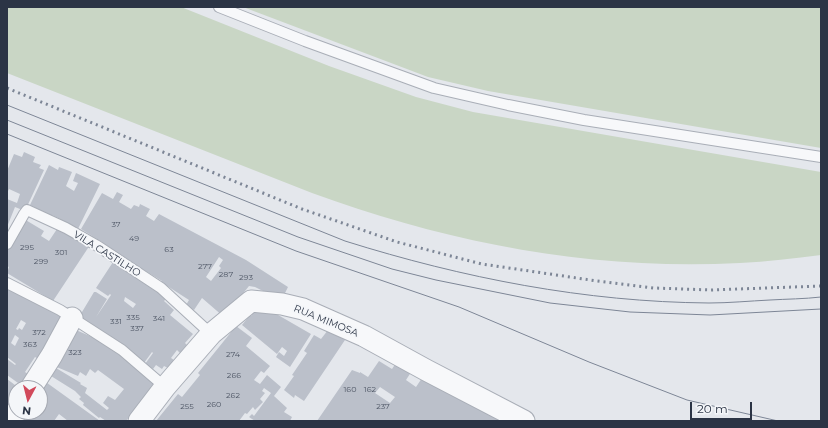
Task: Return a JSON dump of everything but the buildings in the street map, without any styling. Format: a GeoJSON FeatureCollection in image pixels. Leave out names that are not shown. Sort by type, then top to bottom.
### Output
{"type":"FeatureCollection","features":[{"type":"Feature","properties":{"kind":"street","name":"RUA MIMOSA"},"geometry":{"type":"LineString","coordinates":[[139,421],[165,387],[211,334],[251,301],[282,304],[303,309],[364,336],[426,370],[526,421]]}},
{"type":"Feature","properties":{"kind":"street"},"geometry":{"type":"LineString","coordinates":[[36,380],[52,355],[72,318]]}},
{"type":"Feature","properties":{"kind":"lane"},"geometry":{"type":"LineString","coordinates":[[219,7],[305,41],[434,88],[584,120],[821,157]]}},
{"type":"Feature","properties":{"kind":"lane","name":"VILA CASTILHO"},"geometry":{"type":"LineString","coordinates":[[7,244],[24,214],[28,210],[66,228],[96,245],[161,288],[211,334]]}},
{"type":"Feature","properties":{"kind":"lane"},"geometry":{"type":"LineString","coordinates":[[7,283],[60,310],[122,350],[165,387]]}},
{"type":"Feature","properties":{"kind":"green space"},"geometry":{"type":"Polygon","coordinates":[[[7,7],[181,7],[329,66],[416,97],[473,112],[821,172],[821,255],[770,261],[685,264],[576,258],[522,250],[469,239],[363,211],[312,193],[7,73],[7,7]]]}},
{"type":"Feature","properties":{"kind":"green space"},"geometry":{"type":"Polygon","coordinates":[[[243,7],[821,7],[821,148],[488,91],[428,77],[243,7]]]}},
{"type":"Feature","properties":{"kind":"tram line"},"geometry":{"type":"LineString","coordinates":[[7,105],[345,241],[479,277],[570,293],[663,302],[709,303],[821,297]]}},
{"type":"Feature","properties":{"kind":"tram line"},"geometry":{"type":"LineString","coordinates":[[7,120],[298,237],[392,269],[436,280],[550,303],[630,312],[710,315],[821,309]]}},
{"type":"Feature","properties":{"kind":"tram line"},"geometry":{"type":"LineString","coordinates":[[7,134],[296,251],[459,307],[589,362],[687,400],[778,421]]}},
{"type":"Feature","properties":{"kind":"railway"},"geometry":{"type":"LineString","coordinates":[[7,88],[302,209],[397,242],[482,264],[654,288],[711,290],[821,286]]}}]}
